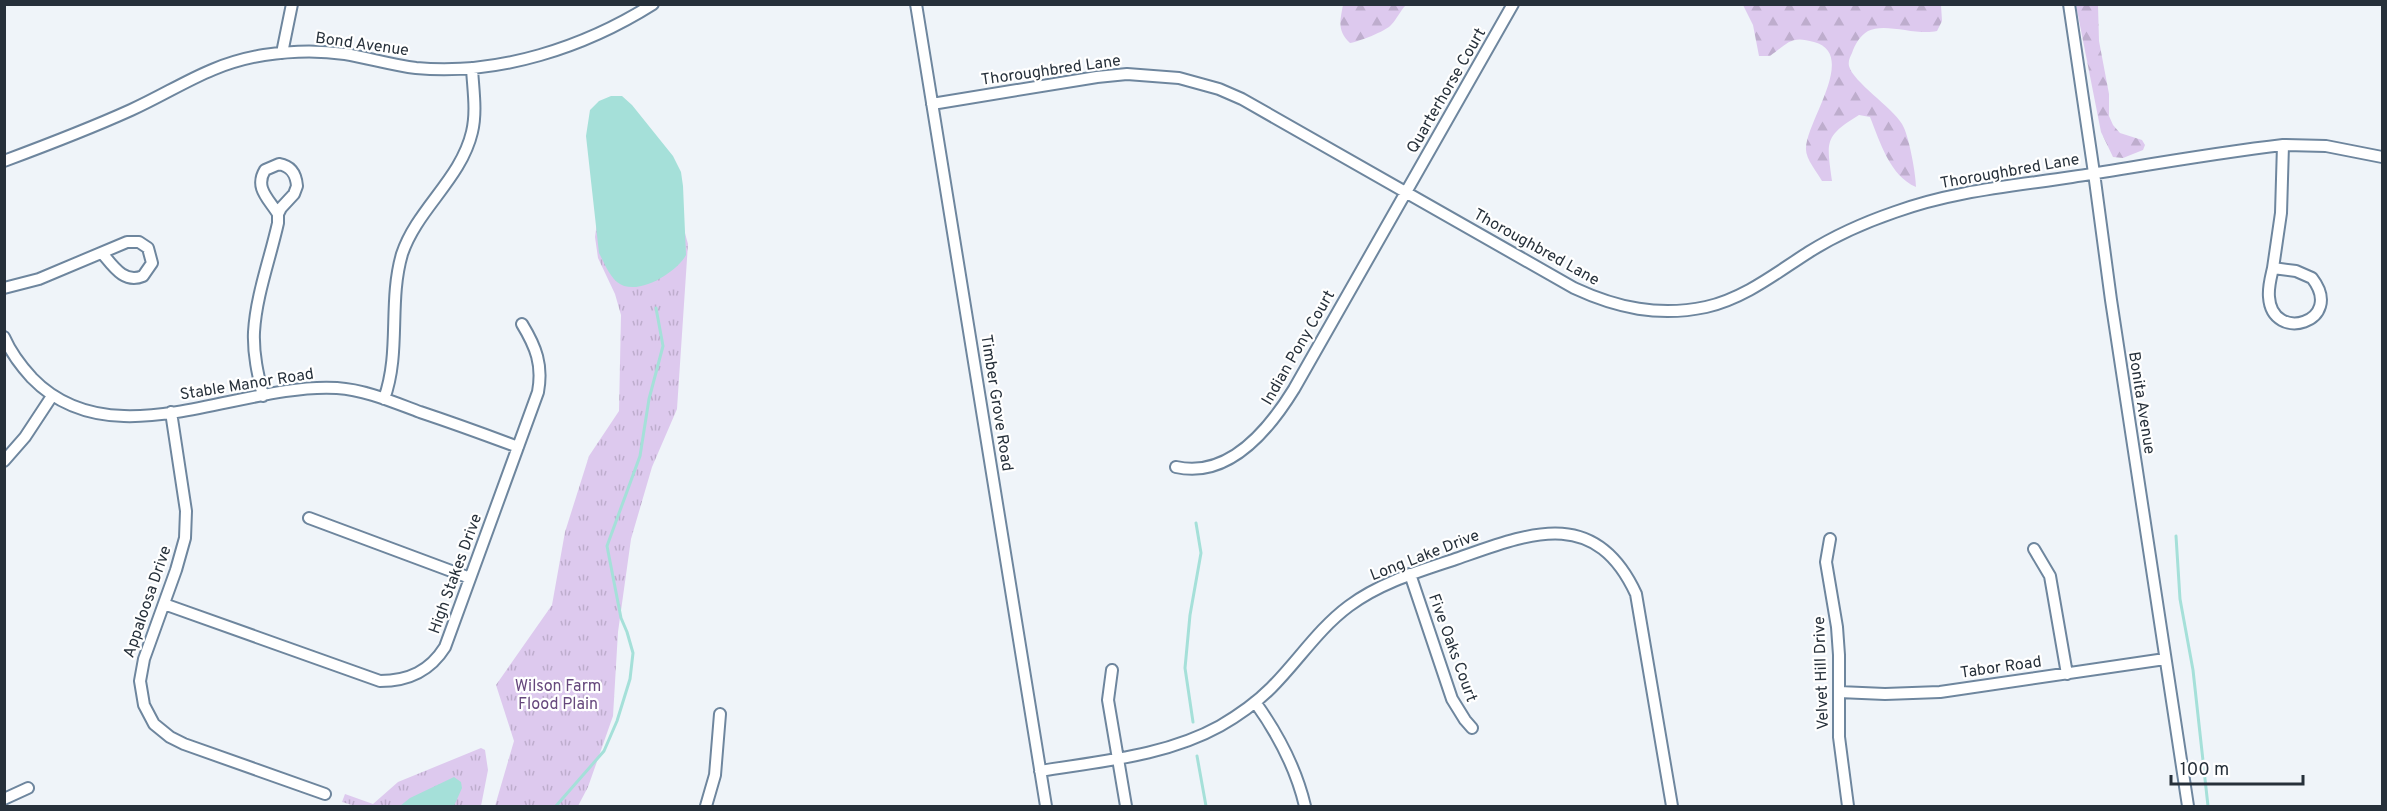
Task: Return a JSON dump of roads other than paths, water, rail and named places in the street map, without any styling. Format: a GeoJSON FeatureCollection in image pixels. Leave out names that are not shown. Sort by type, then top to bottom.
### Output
{"type":"FeatureCollection","features":[{"type":"Feature","properties":{"kind":"street"},"geometry":{"type":"LineString","coordinates":[[282,53],[292,4]]}},
{"type":"Feature","properties":{"kind":"street","name":"Bond Avenue"},"geometry":{"type":"LineString","coordinates":[[4,161],[132,110],[201,73],[239,60],[282,53],[327,52],[414,67],[472,68],[534,56],[567,46],[639,14],[653,4]]}},
{"type":"Feature","properties":{"kind":"street","name":"Timber Grove Road"},"geometry":{"type":"LineString","coordinates":[[916,4],[1046,807]]}},
{"type":"Feature","properties":{"kind":"street","name":"Quarterhorse Court"},"geometry":{"type":"LineString","coordinates":[[1406,193],[1513,4]]}},
{"type":"Feature","properties":{"kind":"street","name":"Bonita Avenue"},"geometry":{"type":"LineString","coordinates":[[2069,4],[2110,300],[2188,807]]}},
{"type":"Feature","properties":{"kind":"street"},"geometry":{"type":"LineString","coordinates":[[384,399],[393,366],[399,265],[414,228],[461,161],[470,140],[475,107],[472,68]]}},
{"type":"Feature","properties":{"kind":"street","name":"Thoroughbred Lane"},"geometry":{"type":"LineString","coordinates":[[932,104],[1109,76],[1140,75],[1179,78],[1219,89],[1242,99],[1593,297],[1638,310],[1660,312],[1695,308],[1728,300],[1750,290],[1826,242],[1899,210],[1956,195],[2283,146],[2326,146],[2382,157]]}},
{"type":"Feature","properties":{"kind":"street"},"geometry":{"type":"LineString","coordinates":[[2273,268],[2296,271],[2312,278],[2321,296],[2321,304],[2315,315],[2306,321],[2294,324],[2285,321],[2275,314],[2269,296],[2273,268],[2282,213],[2283,146]]}},
{"type":"Feature","properties":{"kind":"street"},"geometry":{"type":"LineString","coordinates":[[263,396],[254,332],[278,224],[278,214],[297,186],[294,173],[283,165],[274,165],[265,170],[260,182],[264,195],[278,214]]}},
{"type":"Feature","properties":{"kind":"street","name":"Indian Pony Court"},"geometry":{"type":"LineString","coordinates":[[1176,467],[1196,469],[1226,459],[1255,441],[1272,423],[1294,389],[1406,193]]}},
{"type":"Feature","properties":{"kind":"street"},"geometry":{"type":"LineString","coordinates":[[4,288],[39,279],[102,253],[134,241],[148,248],[152,263],[143,276],[129,278],[120,273],[102,253]]}},
{"type":"Feature","properties":{"kind":"street","name":"High Stakes Drive"},"geometry":{"type":"LineString","coordinates":[[164,604],[367,677],[392,681],[412,677],[423,671],[438,657],[445,646],[538,393],[541,379],[538,355],[522,324]]}},
{"type":"Feature","properties":{"kind":"street","name":"Stable Manor Road"},"geometry":{"type":"LineString","coordinates":[[4,337],[19,363],[52,396],[87,412],[105,416],[140,417],[323,388],[355,390],[518,447]]}},
{"type":"Feature","properties":{"kind":"street"},"geometry":{"type":"LineString","coordinates":[[4,460],[25,437],[52,396]]}},
{"type":"Feature","properties":{"kind":"street","name":"Appaloosa Drive"},"geometry":{"type":"LineString","coordinates":[[171,411],[184,491],[186,524],[182,554],[141,670],[141,692],[144,705],[154,724],[170,737],[184,744],[325,794]]}},
{"type":"Feature","properties":{"kind":"street"},"geometry":{"type":"LineString","coordinates":[[309,518],[470,578]]}},
{"type":"Feature","properties":{"kind":"street","name":"Long Lake Drive"},"geometry":{"type":"LineString","coordinates":[[1040,771],[1163,749],[1192,739],[1222,725],[1255,702],[1283,676],[1319,633],[1340,613],[1374,590],[1410,574],[1517,538],[1539,533],[1561,534],[1579,538],[1606,553],[1629,579],[1638,603],[1672,807]]}},
{"type":"Feature","properties":{"kind":"street","name":"Velvet Hill Drive"},"geometry":{"type":"LineString","coordinates":[[1830,539],[1826,562],[1837,627],[1839,737],[1848,807]]}},
{"type":"Feature","properties":{"kind":"street"},"geometry":{"type":"LineString","coordinates":[[2034,549],[2050,576],[2067,674]]}},
{"type":"Feature","properties":{"kind":"street","name":"Five Oaks Court"},"geometry":{"type":"LineString","coordinates":[[1410,574],[1452,699],[1472,728]]}},
{"type":"Feature","properties":{"kind":"street","name":"Tabor Road"},"geometry":{"type":"LineString","coordinates":[[1839,692],[1885,694],[1940,692],[2165,659]]}},
{"type":"Feature","properties":{"kind":"street"},"geometry":{"type":"LineString","coordinates":[[1112,670],[1108,700],[1125,807]]}},
{"type":"Feature","properties":{"kind":"street"},"geometry":{"type":"LineString","coordinates":[[1255,702],[1269,720],[1287,755],[1305,807]]}},
{"type":"Feature","properties":{"kind":"street"},"geometry":{"type":"LineString","coordinates":[[706,807],[715,775],[720,714]]}},
{"type":"Feature","properties":{"kind":"street"},"geometry":{"type":"LineString","coordinates":[[4,800],[28,788]]}},
{"type":"Feature","properties":{"kind":"waterway"},"geometry":{"type":"LineString","coordinates":[[556,806],[604,751],[617,721],[630,679],[633,653],[621,618],[607,546],[640,456],[649,399],[663,346],[656,308]]}},
{"type":"Feature","properties":{"kind":"waterway"},"geometry":{"type":"LineString","coordinates":[[1193,722],[1185,668],[1190,615],[1201,553],[1196,523]]}},
{"type":"Feature","properties":{"kind":"waterway"},"geometry":{"type":"LineString","coordinates":[[2176,536],[2180,599],[2193,670],[2208,806]]}},
{"type":"Feature","properties":{"kind":"waterway"},"geometry":{"type":"LineString","coordinates":[[1197,756],[1206,806]]}},
{"type":"Feature","properties":{"kind":"park label","name":"Wilson Farm Flood Plain"},"geometry":{"type":"Point","coordinates":[558,696]}}]}
